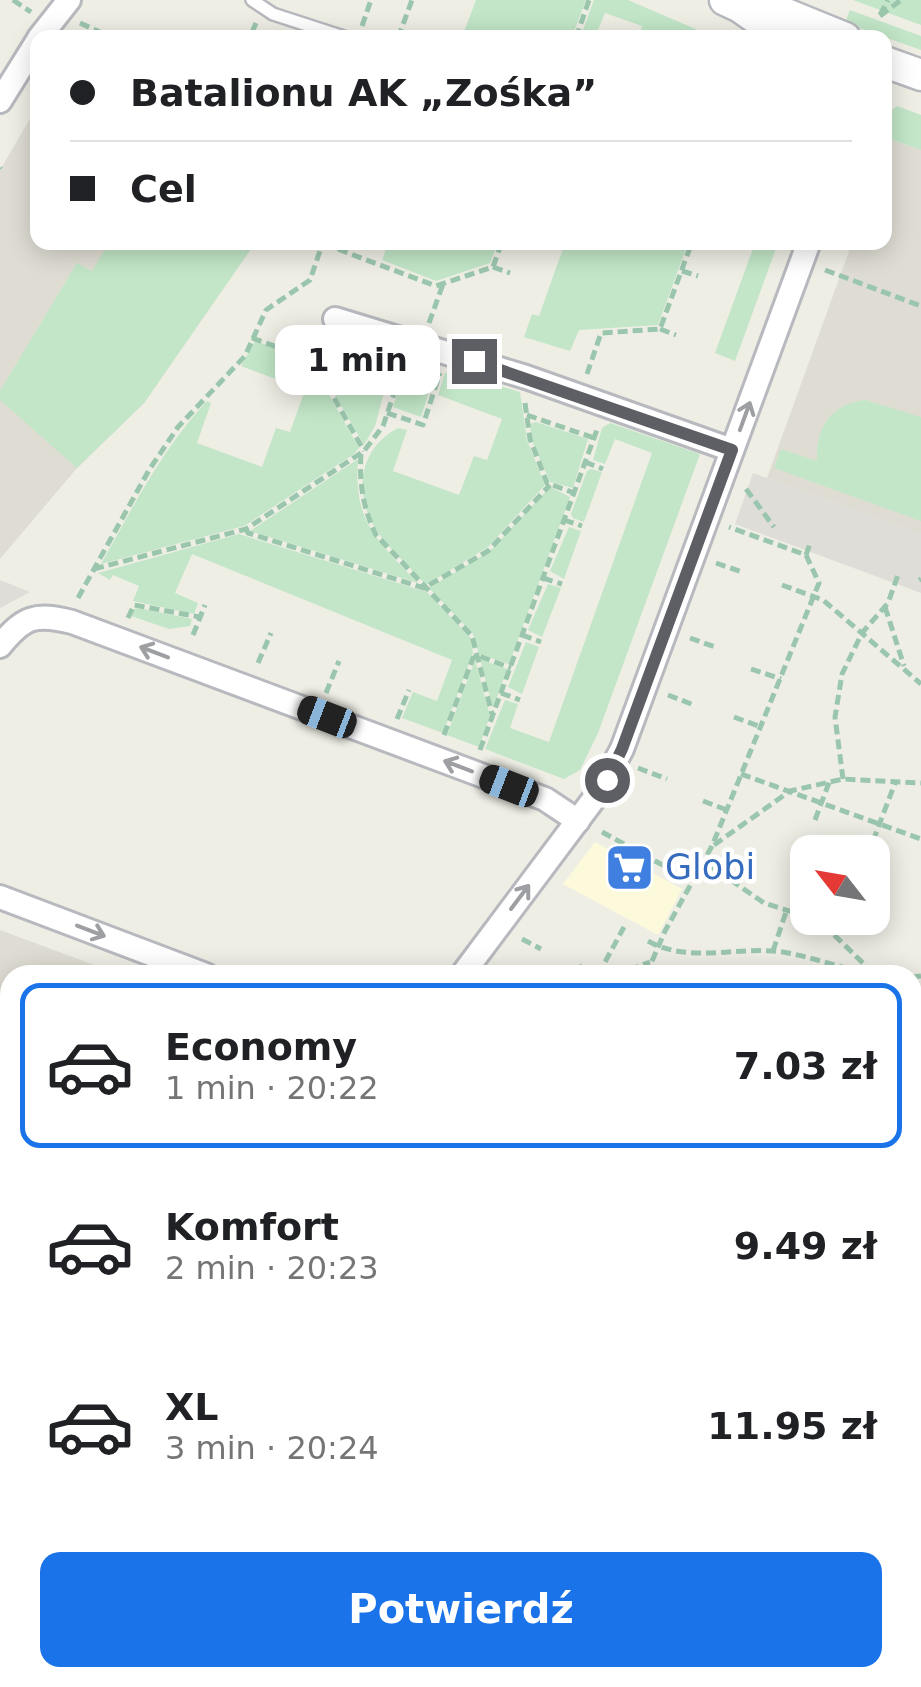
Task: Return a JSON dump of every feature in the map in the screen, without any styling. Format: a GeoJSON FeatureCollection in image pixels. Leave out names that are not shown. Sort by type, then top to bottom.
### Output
{"type":"FeatureCollection","features":[{"type":"Feature","properties":{"kind":"street"},"geometry":{"type":"LineString","coordinates":[[732,3],[772,30]]}},
{"type":"Feature","properties":{"kind":"street"},"geometry":{"type":"LineString","coordinates":[[732,3],[786,14],[825,30]]}},
{"type":"Feature","properties":{"kind":"street"},"geometry":{"type":"LineString","coordinates":[[50,30],[74,11]]}},
{"type":"Feature","properties":{"kind":"street"},"geometry":{"type":"LineString","coordinates":[[0,101],[30,52]]}},
{"type":"Feature","properties":{"kind":"street"},"geometry":{"type":"LineString","coordinates":[[892,65],[921,75]]}},
{"type":"Feature","properties":{"kind":"street"},"geometry":{"type":"LineString","coordinates":[[470,965],[588,825],[622,749],[806,250]]}},
{"type":"Feature","properties":{"kind":"street"},"geometry":{"type":"LineString","coordinates":[[335,318],[580,396],[732,450]]}},
{"type":"Feature","properties":{"kind":"street"},"geometry":{"type":"LineString","coordinates":[[0,646],[19,623],[45,615],[72,622],[546,799],[588,825]]}},
{"type":"Feature","properties":{"kind":"street"},"geometry":{"type":"LineString","coordinates":[[0,897],[180,965]]}},
{"type":"Feature","properties":{"kind":"lane"},"geometry":{"type":"LineString","coordinates":[[252,0],[274,14],[323,30]]}},
{"type":"Feature","properties":{"kind":"path"},"geometry":{"type":"LineString","coordinates":[[13,0],[34,14]]}},
{"type":"Feature","properties":{"kind":"path"},"geometry":{"type":"LineString","coordinates":[[360,30],[371,0]]}},
{"type":"Feature","properties":{"kind":"path"},"geometry":{"type":"LineString","coordinates":[[399,30],[412,0]]}},
{"type":"Feature","properties":{"kind":"path"},"geometry":{"type":"LineString","coordinates":[[579,30],[590,0]]}},
{"type":"Feature","properties":{"kind":"path"},"geometry":{"type":"LineString","coordinates":[[888,0],[880,16],[901,0]]}},
{"type":"Feature","properties":{"kind":"path"},"geometry":{"type":"LineString","coordinates":[[74,11],[102,30]]}},
{"type":"Feature","properties":{"kind":"path"},"geometry":{"type":"LineString","coordinates":[[77,600],[149,470],[178,427],[245,356],[266,310],[310,280],[321,250]]}},
{"type":"Feature","properties":{"kind":"path"},"geometry":{"type":"LineString","coordinates":[[341,250],[436,286],[493,268],[510,273]]}},
{"type":"Feature","properties":{"kind":"path"},"geometry":{"type":"LineString","coordinates":[[493,268],[499,250]]}},
{"type":"Feature","properties":{"kind":"path"},"geometry":{"type":"LineString","coordinates":[[660,330],[689,250]]}},
{"type":"Feature","properties":{"kind":"path"},"geometry":{"type":"LineString","coordinates":[[822,269],[921,306]]}},
{"type":"Feature","properties":{"kind":"path"},"geometry":{"type":"LineString","coordinates":[[682,270],[698,276]]}},
{"type":"Feature","properties":{"kind":"path"},"geometry":{"type":"LineString","coordinates":[[94,569],[246,529],[362,452],[383,426],[443,284]]}},
{"type":"Feature","properties":{"kind":"path"},"geometry":{"type":"LineString","coordinates":[[580,396],[601,333],[660,330],[676,335]]}},
{"type":"Feature","properties":{"kind":"path"},"geometry":{"type":"LineString","coordinates":[[252,338],[395,390]]}},
{"type":"Feature","properties":{"kind":"path"},"geometry":{"type":"LineString","coordinates":[[387,413],[423,425],[447,353]]}},
{"type":"Feature","properties":{"kind":"path"},"geometry":{"type":"LineString","coordinates":[[312,359],[362,452],[360,477],[368,519],[376,534],[472,636],[492,717]]}},
{"type":"Feature","properties":{"kind":"path"},"geometry":{"type":"LineString","coordinates":[[524,390],[530,439],[550,484],[574,493]]}},
{"type":"Feature","properties":{"kind":"path"},"geometry":{"type":"LineString","coordinates":[[479,753],[606,405]]}},
{"type":"Feature","properties":{"kind":"path"},"geometry":{"type":"LineString","coordinates":[[526,415],[594,438]]}},
{"type":"Feature","properties":{"kind":"path"},"geometry":{"type":"LineString","coordinates":[[585,462],[604,469]]}},
{"type":"Feature","properties":{"kind":"path"},"geometry":{"type":"LineString","coordinates":[[246,529],[248,533],[424,588],[488,551],[550,484]]}},
{"type":"Feature","properties":{"kind":"path"},"geometry":{"type":"LineString","coordinates":[[744,485],[774,527]]}},
{"type":"Feature","properties":{"kind":"path"},"geometry":{"type":"LineString","coordinates":[[564,520],[582,526]]}},
{"type":"Feature","properties":{"kind":"path"},"geometry":{"type":"LineString","coordinates":[[729,527],[806,555]]}},
{"type":"Feature","properties":{"kind":"path"},"geometry":{"type":"LineString","coordinates":[[649,965],[705,862],[814,596],[818,583],[806,555],[812,540]]}},
{"type":"Feature","properties":{"kind":"path"},"geometry":{"type":"LineString","coordinates":[[716,563],[742,572]]}},
{"type":"Feature","properties":{"kind":"path"},"geometry":{"type":"LineString","coordinates":[[843,778],[836,739],[837,696],[851,653],[862,633],[885,607],[900,572]]}},
{"type":"Feature","properties":{"kind":"path"},"geometry":{"type":"LineString","coordinates":[[543,578],[562,584]]}},
{"type":"Feature","properties":{"kind":"path"},"geometry":{"type":"LineString","coordinates":[[782,584],[823,600],[921,684]]}},
{"type":"Feature","properties":{"kind":"path"},"geometry":{"type":"LineString","coordinates":[[127,620],[134,605],[200,617]]}},
{"type":"Feature","properties":{"kind":"path"},"geometry":{"type":"LineString","coordinates":[[193,635],[205,606]]}},
{"type":"Feature","properties":{"kind":"path"},"geometry":{"type":"LineString","coordinates":[[885,607],[905,670]]}},
{"type":"Feature","properties":{"kind":"path"},"geometry":{"type":"LineString","coordinates":[[257,666],[271,633]]}},
{"type":"Feature","properties":{"kind":"path"},"geometry":{"type":"LineString","coordinates":[[522,636],[541,642]]}},
{"type":"Feature","properties":{"kind":"path"},"geometry":{"type":"LineString","coordinates":[[688,637],[715,647]]}},
{"type":"Feature","properties":{"kind":"path"},"geometry":{"type":"LineString","coordinates":[[477,657],[510,668]]}},
{"type":"Feature","properties":{"kind":"path"},"geometry":{"type":"LineString","coordinates":[[443,740],[477,657]]}},
{"type":"Feature","properties":{"kind":"path"},"geometry":{"type":"LineString","coordinates":[[325,696],[339,661]]}},
{"type":"Feature","properties":{"kind":"path"},"geometry":{"type":"LineString","coordinates":[[751,669],[780,679]]}},
{"type":"Feature","properties":{"kind":"path"},"geometry":{"type":"LineString","coordinates":[[396,722],[408,690]]}},
{"type":"Feature","properties":{"kind":"path"},"geometry":{"type":"LineString","coordinates":[[501,693],[520,700]]}},
{"type":"Feature","properties":{"kind":"path"},"geometry":{"type":"LineString","coordinates":[[667,695],[694,704]]}},
{"type":"Feature","properties":{"kind":"path"},"geometry":{"type":"LineString","coordinates":[[734,717],[761,726]]}},
{"type":"Feature","properties":{"kind":"path"},"geometry":{"type":"LineString","coordinates":[[638,768],[667,779]]}},
{"type":"Feature","properties":{"kind":"path"},"geometry":{"type":"LineString","coordinates":[[741,774],[921,838]]}},
{"type":"Feature","properties":{"kind":"path"},"geometry":{"type":"LineString","coordinates":[[712,846],[790,791],[843,778],[921,783]]}},
{"type":"Feature","properties":{"kind":"path"},"geometry":{"type":"LineString","coordinates":[[816,820],[830,780]]}},
{"type":"Feature","properties":{"kind":"path"},"geometry":{"type":"LineString","coordinates":[[876,835],[895,783]]}},
{"type":"Feature","properties":{"kind":"path"},"geometry":{"type":"LineString","coordinates":[[703,801],[727,810]]}},
{"type":"Feature","properties":{"kind":"path"},"geometry":{"type":"LineString","coordinates":[[588,825],[692,881]]}},
{"type":"Feature","properties":{"kind":"path"},"geometry":{"type":"LineString","coordinates":[[705,862],[735,886],[775,909],[790,913]]}},
{"type":"Feature","properties":{"kind":"path"},"geometry":{"type":"LineString","coordinates":[[773,951],[786,912]]}},
{"type":"Feature","properties":{"kind":"path"},"geometry":{"type":"LineString","coordinates":[[603,965],[624,928]]}},
{"type":"Feature","properties":{"kind":"path"},"geometry":{"type":"LineString","coordinates":[[835,935],[867,965]]}},
{"type":"Feature","properties":{"kind":"path"},"geometry":{"type":"LineString","coordinates":[[518,936],[541,949]]}},
{"type":"Feature","properties":{"kind":"path"},"geometry":{"type":"LineString","coordinates":[[648,941],[657,946],[712,953],[773,951],[834,965]]}},
{"type":"Feature","properties":{"kind":"path"},"geometry":{"type":"LineString","coordinates":[[642,965],[650,962]]}},
{"type":"Feature","properties":{"kind":"shaded area"},"geometry":{"type":"Polygon","coordinates":[[[30,119],[30,250],[250,250],[144,403],[77,468],[0,559],[0,170],[30,119]]]}},
{"type":"Feature","properties":{"kind":"shaded area"},"geometry":{"type":"Polygon","coordinates":[[[892,140],[921,150],[921,534],[767,478],[849,250],[892,250],[892,140]]]}},
{"type":"Feature","properties":{"kind":"shaded area"},"geometry":{"type":"Polygon","coordinates":[[[753,473],[921,534],[921,593],[735,524],[753,473]]]}},
{"type":"Feature","properties":{"kind":"shaded area"},"geometry":{"type":"Polygon","coordinates":[[[0,580],[30,592],[0,608],[0,580]]]}},
{"type":"Feature","properties":{"kind":"shaded area"},"geometry":{"type":"Polygon","coordinates":[[[595,842],[682,889],[658,935],[563,884],[595,842]]]}},
{"type":"Feature","properties":{"kind":"shaded area"},"geometry":{"type":"Polygon","coordinates":[[[0,930],[94,965],[0,965],[0,930]]]}},
{"type":"Feature","properties":{"kind":"green space"},"geometry":{"type":"Polygon","coordinates":[[[476,0],[586,0],[575,30],[465,30],[476,0]]]}},
{"type":"Feature","properties":{"kind":"green space"},"geometry":{"type":"Polygon","coordinates":[[[594,0],[628,0],[698,30],[641,30],[642,26],[605,13],[598,30],[583,30],[594,0]]]}},
{"type":"Feature","properties":{"kind":"green space"},"geometry":{"type":"Polygon","coordinates":[[[853,0],[921,0],[921,25],[853,0]]]}},
{"type":"Feature","properties":{"kind":"green space"},"geometry":{"type":"Polygon","coordinates":[[[850,10],[921,36],[921,50],[892,40],[892,30],[865,30],[845,23],[850,10]]]}},
{"type":"Feature","properties":{"kind":"green space"},"geometry":{"type":"Polygon","coordinates":[[[897,106],[921,115],[921,150],[892,140],[892,110],[897,106]]]}},
{"type":"Feature","properties":{"kind":"green space"},"geometry":{"type":"Polygon","coordinates":[[[105,250],[250,250],[144,403],[77,468],[0,400],[0,391],[77,263],[92,271],[105,250]]]}},
{"type":"Feature","properties":{"kind":"green space"},"geometry":{"type":"Polygon","coordinates":[[[385,250],[495,250],[490,263],[436,281],[382,260],[385,250]]]}},
{"type":"Feature","properties":{"kind":"green space"},"geometry":{"type":"Polygon","coordinates":[[[563,250],[685,250],[658,325],[579,330],[570,351],[524,337],[532,314],[539,316],[563,250]]]}},
{"type":"Feature","properties":{"kind":"green space"},"geometry":{"type":"Polygon","coordinates":[[[752,250],[775,250],[735,361],[715,353],[752,250]]]}},
{"type":"Feature","properties":{"kind":"green space"},"geometry":{"type":"Polygon","coordinates":[[[255,341],[310,361],[359,448],[244,526],[101,564],[162,459],[207,401],[211,403],[197,443],[262,467],[276,428],[290,432],[305,390],[241,366],[255,341]]]}},
{"type":"Feature","properties":{"kind":"green space"},"geometry":{"type":"Polygon","coordinates":[[[412,360],[436,370],[421,417],[393,407],[412,360]]]}},
{"type":"Feature","properties":{"kind":"green space"},"geometry":{"type":"Polygon","coordinates":[[[322,367],[385,389],[375,426],[364,445],[321,371],[322,367]]]}},
{"type":"Feature","properties":{"kind":"green space"},"geometry":{"type":"Polygon","coordinates":[[[451,371],[520,392],[527,440],[545,485],[488,547],[426,585],[373,524],[366,509],[363,478],[373,449],[398,428],[407,430],[393,471],[459,495],[474,456],[487,460],[502,419],[438,395],[445,373],[451,371]]]}},
{"type":"Feature","properties":{"kind":"green space"},"geometry":{"type":"Polygon","coordinates":[[[865,400],[921,417],[921,521],[774,468],[781,449],[817,461],[819,438],[828,420],[843,407],[865,400]]]}},
{"type":"Feature","properties":{"kind":"green space"},"geometry":{"type":"Polygon","coordinates":[[[536,422],[588,439],[573,488],[550,482],[532,441],[530,424],[536,422]]]}},
{"type":"Feature","properties":{"kind":"green space"},"geometry":{"type":"Polygon","coordinates":[[[610,423],[700,454],[598,733],[580,770],[564,779],[485,749],[505,700],[518,704],[510,728],[549,742],[652,453],[615,439],[605,464],[593,460],[602,428],[610,423]]]}},
{"type":"Feature","properties":{"kind":"green space"},"geometry":{"type":"Polygon","coordinates":[[[358,459],[364,515],[380,542],[418,583],[250,531],[358,459]]]}},
{"type":"Feature","properties":{"kind":"green space"},"geometry":{"type":"Polygon","coordinates":[[[591,469],[602,472],[584,522],[571,514],[591,469]]]}},
{"type":"Feature","properties":{"kind":"green space"},"geometry":{"type":"Polygon","coordinates":[[[550,487],[570,497],[509,664],[479,654],[473,634],[429,588],[490,551],[550,487]]]}},
{"type":"Feature","properties":{"kind":"green space"},"geometry":{"type":"Polygon","coordinates":[[[569,527],[581,531],[564,579],[550,571],[569,527]]]}},
{"type":"Feature","properties":{"kind":"green space"},"geometry":{"type":"Polygon","coordinates":[[[239,534],[427,592],[470,637],[473,653],[443,733],[402,718],[413,692],[437,701],[452,660],[192,554],[175,593],[198,603],[194,614],[133,601],[139,586],[113,575],[110,580],[98,573],[239,534]]]}},
{"type":"Feature","properties":{"kind":"green space"},"geometry":{"type":"Polygon","coordinates":[[[548,584],[561,588],[542,637],[528,630],[548,584]]]}},
{"type":"Feature","properties":{"kind":"green space"},"geometry":{"type":"Polygon","coordinates":[[[139,608],[192,619],[190,626],[169,629],[131,616],[139,608]]]}},
{"type":"Feature","properties":{"kind":"green space"},"geometry":{"type":"Polygon","coordinates":[[[526,642],[539,647],[522,694],[508,687],[526,642]]]}},
{"type":"Feature","properties":{"kind":"green space"},"geometry":{"type":"Polygon","coordinates":[[[480,659],[507,669],[493,708],[480,659]]]}},
{"type":"Feature","properties":{"kind":"green space"},"geometry":{"type":"Polygon","coordinates":[[[475,660],[490,716],[479,747],[447,735],[475,660]]]}},
{"type":"Feature","properties":{"kind":"place","name":"Globi"},"geometry":{"type":"Point","coordinates":[630,867]}},
{"type":"Feature","properties":{"kind":"route"},"geometry":{"type":"LineString","coordinates":[[474,361],[732,450],[622,749],[607,780]]}}]}
